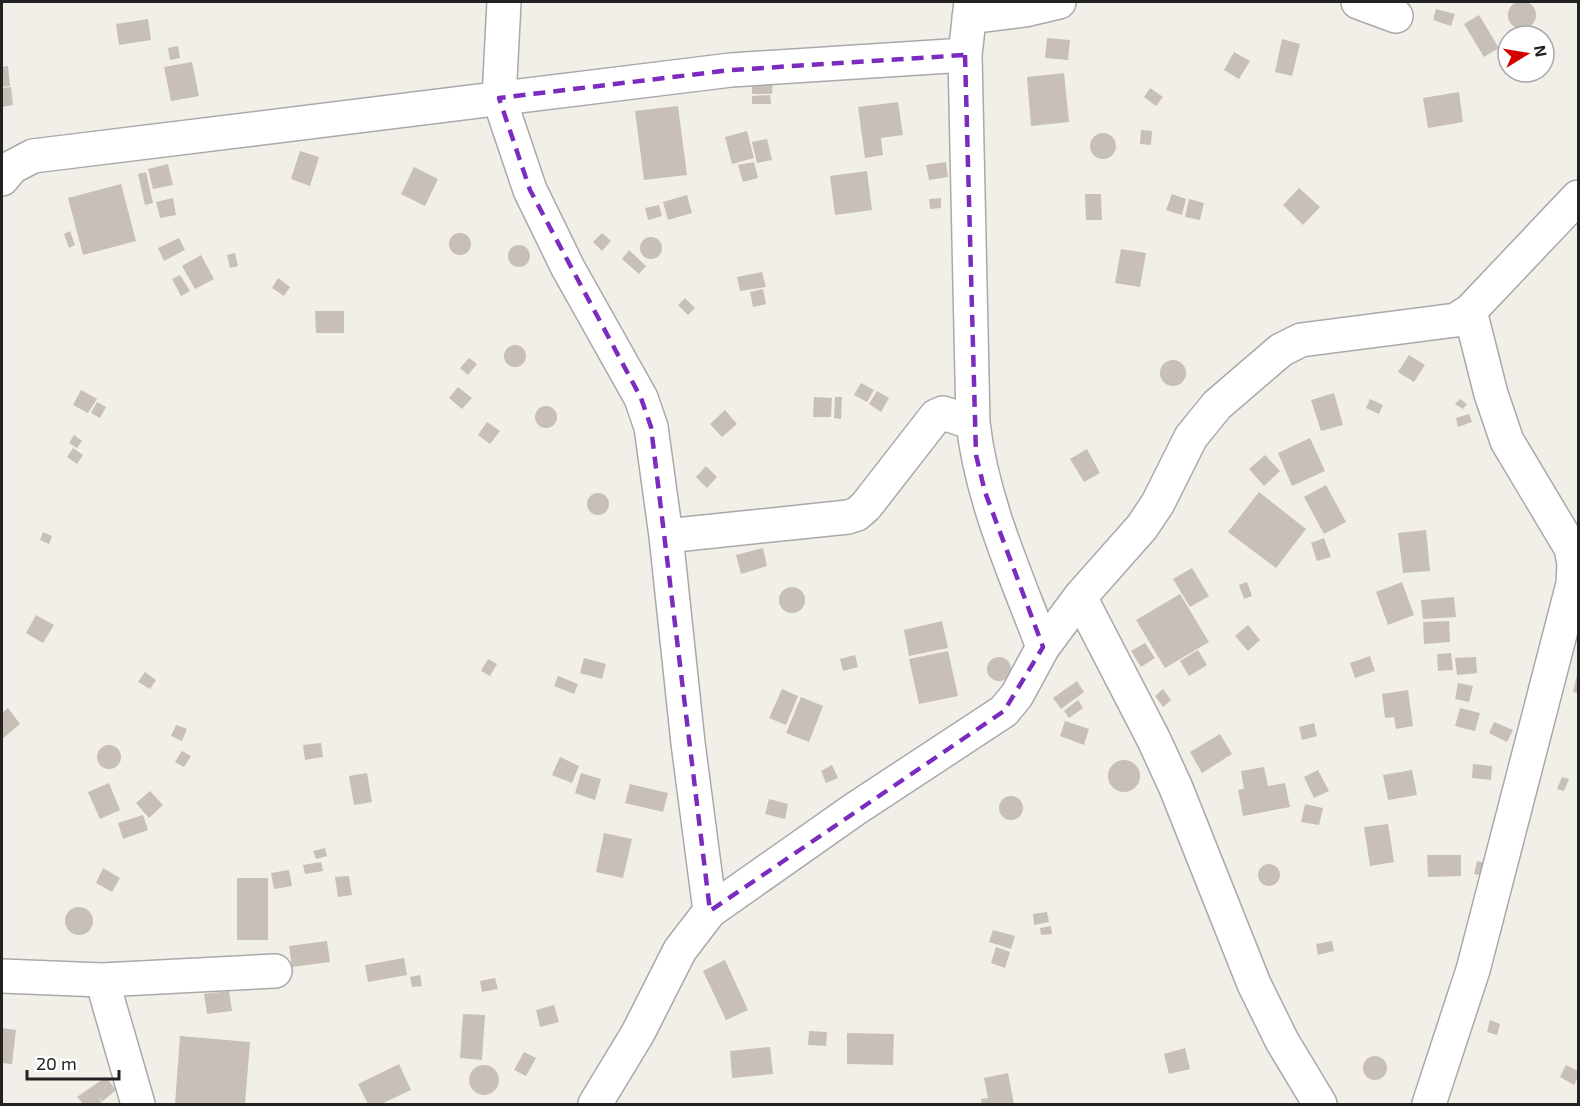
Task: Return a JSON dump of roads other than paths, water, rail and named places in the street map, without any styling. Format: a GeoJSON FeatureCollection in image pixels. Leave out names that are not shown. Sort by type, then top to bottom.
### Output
{"type":"FeatureCollection","features":[{"type":"Feature","properties":{"kind":"street"},"geometry":{"type":"LineString","coordinates":[[504,2],[499,98],[530,190],[568,268],[641,398],[651,427],[710,911]]}},
{"type":"Feature","properties":{"kind":"street"},"geometry":{"type":"LineString","coordinates":[[1043,647],[985,492],[976,454],[973,423],[964,55],[970,9],[1025,10],[1059,2]]}},
{"type":"Feature","properties":{"kind":"street"},"geometry":{"type":"LineString","coordinates":[[1358,2],[1396,16]]}},
{"type":"Feature","properties":{"kind":"street"},"geometry":{"type":"LineString","coordinates":[[2,179],[12,167],[33,156],[731,70],[964,55]]}},
{"type":"Feature","properties":{"kind":"street"},"geometry":{"type":"LineString","coordinates":[[595,1104],[638,1033],[680,950],[710,911],[830,829],[855,809],[1004,711],[1017,695],[1043,647],[1080,597],[1142,527],[1158,503],[1191,437],[1210,413],[1281,350],[1301,340],[1456,320],[1470,311],[1578,197]]}},
{"type":"Feature","properties":{"kind":"street"},"geometry":{"type":"LineString","coordinates":[[1429,1104],[1473,970],[1573,584],[1574,564],[1571,548],[1507,441],[1491,394],[1470,311]]}},
{"type":"Feature","properties":{"kind":"street"},"geometry":{"type":"LineString","coordinates":[[666,536],[848,517],[857,514],[866,506],[936,416],[943,413],[973,423]]}},
{"type":"Feature","properties":{"kind":"street"},"geometry":{"type":"LineString","coordinates":[[1080,597],[1154,740],[1176,788],[1254,984],[1282,1041],[1320,1104]]}},
{"type":"Feature","properties":{"kind":"street"},"geometry":{"type":"LineString","coordinates":[[2,976],[102,980],[275,971]]}},
{"type":"Feature","properties":{"kind":"street"},"geometry":{"type":"LineString","coordinates":[[102,980],[138,1104]]}}]}
